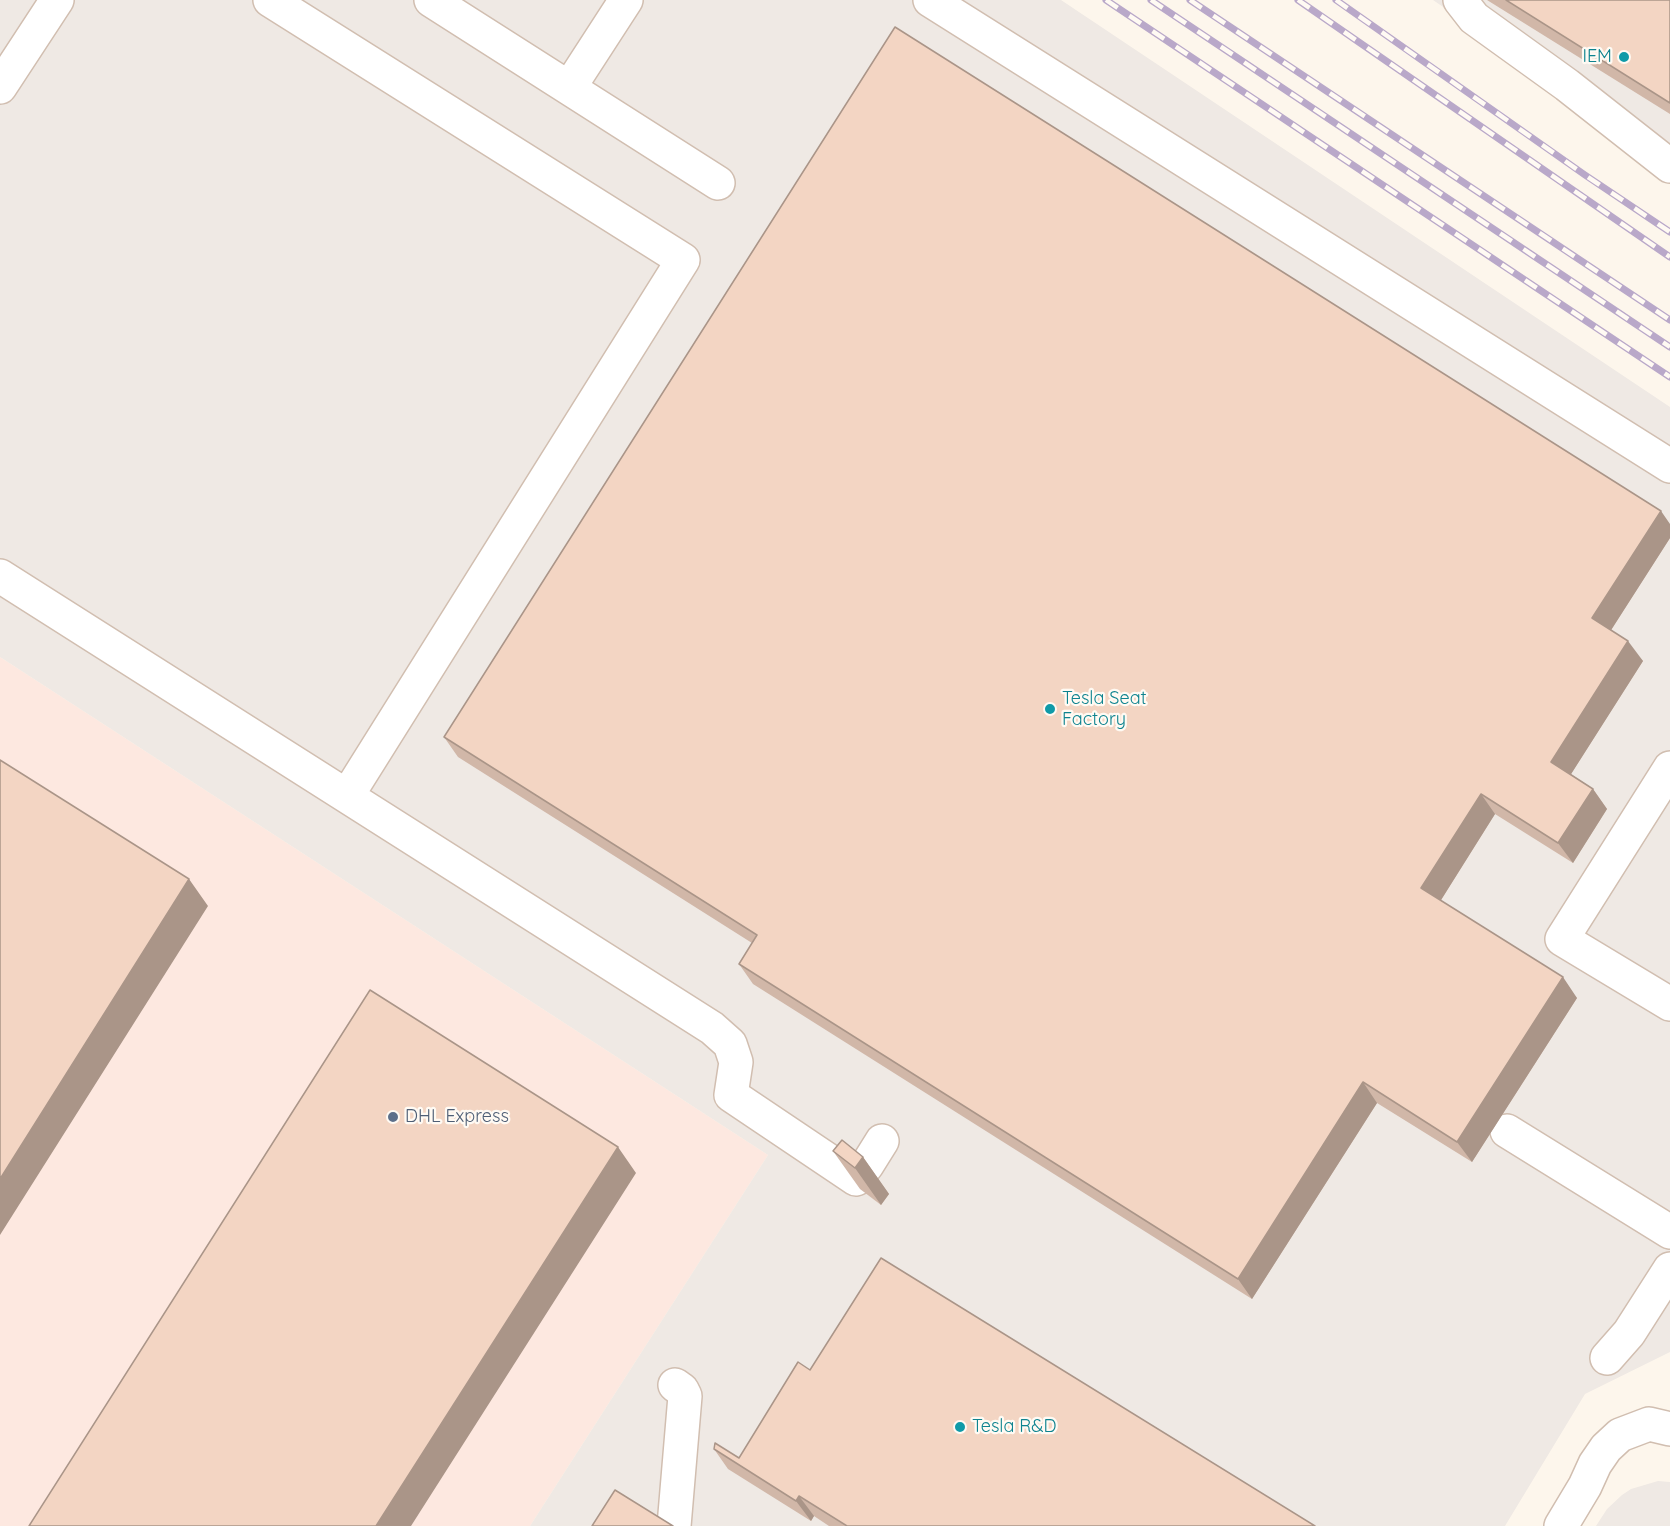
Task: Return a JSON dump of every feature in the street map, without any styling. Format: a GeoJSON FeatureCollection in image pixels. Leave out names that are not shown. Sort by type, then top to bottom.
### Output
{"type":"FeatureCollection","features":[{"type":"Feature","properties":{"kind":"street"},"geometry":{"type":"LineString","coordinates":[[0,87],[57,0]]}},
{"type":"Feature","properties":{"kind":"street"},"geometry":{"type":"LineString","coordinates":[[270,0],[683,260],[347,796]]}},
{"type":"Feature","properties":{"kind":"street"},"geometry":{"type":"LineString","coordinates":[[431,0],[718,183]]}},
{"type":"Feature","properties":{"kind":"street"},"geometry":{"type":"LineString","coordinates":[[569,88],[626,0]]}},
{"type":"Feature","properties":{"kind":"street"},"geometry":{"type":"LineString","coordinates":[[930,0],[1670,466]]}},
{"type":"Feature","properties":{"kind":"street"},"geometry":{"type":"LineString","coordinates":[[1460,0],[1474,18],[1567,85],[1670,166]]}},
{"type":"Feature","properties":{"kind":"street"},"geometry":{"type":"LineString","coordinates":[[0,576],[712,1028],[730,1044],[736,1062],[731,1095],[856,1179],[882,1141]]}},
{"type":"Feature","properties":{"kind":"street"},"geometry":{"type":"LineString","coordinates":[[1670,768],[1562,939],[1670,1004]]}},
{"type":"Feature","properties":{"kind":"street"},"geometry":{"type":"LineString","coordinates":[[1507,1131],[1670,1232]]}},
{"type":"Feature","properties":{"kind":"street"},"geometry":{"type":"LineString","coordinates":[[1607,1358],[1629,1333],[1670,1269]]}},
{"type":"Feature","properties":{"kind":"street"},"geometry":{"type":"LineString","coordinates":[[674,1526],[685,1396],[682,1390],[675,1385]]}},
{"type":"Feature","properties":{"kind":"street"},"geometry":{"type":"LineString","coordinates":[[1561,1526],[1585,1486],[1595,1464],[1606,1448],[1620,1435],[1649,1424],[1670,1430]]}},
{"type":"Feature","properties":{"kind":"shaded area"},"geometry":{"type":"Polygon","coordinates":[[[0,0],[1061,0],[1670,407],[1670,1352],[1585,1394],[1505,1526],[530,1526],[768,1155],[0,657],[0,0]]]}},
{"type":"Feature","properties":{"kind":"shaded area"},"geometry":{"type":"Polygon","coordinates":[[[1433,0],[1670,0],[1670,163],[1433,0]]]}},
{"type":"Feature","properties":{"kind":"shaded area"},"geometry":{"type":"Polygon","coordinates":[[[0,657],[768,1155],[530,1526],[0,1526],[0,657]]]}},
{"type":"Feature","properties":{"kind":"shaded area"},"geometry":{"type":"Polygon","coordinates":[[[1658,1481],[1670,1482],[1670,1526],[1596,1526],[1607,1509],[1622,1495],[1631,1489],[1658,1481]]]}},
{"type":"Feature","properties":{"kind":"building","name":"IEM"},"geometry":{"type":"Polygon","coordinates":[[[1506,0],[1670,0],[1670,103],[1506,0]]]}},
{"type":"Feature","properties":{"kind":"building","name":"Tesla Seat Factory"},"geometry":{"type":"Polygon","coordinates":[[[895,27],[1661,511],[1592,618],[1628,641],[1551,762],[1593,789],[1558,843],[1481,794],[1421,888],[1563,977],[1457,1142],[1363,1082],[1238,1279],[739,964],[757,935],[444,737],[895,27]]]}},
{"type":"Feature","properties":{"kind":"building"},"geometry":{"type":"Polygon","coordinates":[[[0,760],[189,879],[0,1179],[0,760]]]}},
{"type":"Feature","properties":{"kind":"building"},"geometry":{"type":"Polygon","coordinates":[[[370,990],[618,1147],[376,1526],[29,1526],[370,990]]]}},
{"type":"Feature","properties":{"kind":"building"},"geometry":{"type":"Polygon","coordinates":[[[842,1140],[863,1157],[855,1168],[833,1151],[842,1140]]]}},
{"type":"Feature","properties":{"kind":"building","name":"Tesla R&D"},"geometry":{"type":"Polygon","coordinates":[[[881,1258],[1315,1526],[847,1526],[799,1496],[796,1501],[714,1449],[715,1443],[739,1458],[798,1362],[810,1370],[881,1258]]]}},
{"type":"Feature","properties":{"kind":"building"},"geometry":{"type":"Polygon","coordinates":[[[615,1490],[673,1526],[592,1526],[615,1490]]]}},
{"type":"Feature","properties":{"kind":"railway"},"geometry":{"type":"LineString","coordinates":[[1106,0],[1670,377]]}},
{"type":"Feature","properties":{"kind":"railway"},"geometry":{"type":"LineString","coordinates":[[1151,0],[1670,347]]}},
{"type":"Feature","properties":{"kind":"railway"},"geometry":{"type":"LineString","coordinates":[[1190,0],[1670,320]]}},
{"type":"Feature","properties":{"kind":"railway"},"geometry":{"type":"LineString","coordinates":[[1298,0],[1670,257]]}},
{"type":"Feature","properties":{"kind":"railway"},"geometry":{"type":"LineString","coordinates":[[1336,0],[1670,232]]}},
{"type":"Feature","properties":{"kind":"place","name":"IEM"},"geometry":{"type":"Point","coordinates":[1624,57]}},
{"type":"Feature","properties":{"kind":"place","name":"Tesla Seat Factory"},"geometry":{"type":"Point","coordinates":[1050,709]}},
{"type":"Feature","properties":{"kind":"place","name":"DHL Express"},"geometry":{"type":"Point","coordinates":[393,1117]}},
{"type":"Feature","properties":{"kind":"place","name":"Tesla R&D"},"geometry":{"type":"Point","coordinates":[960,1427]}}]}
